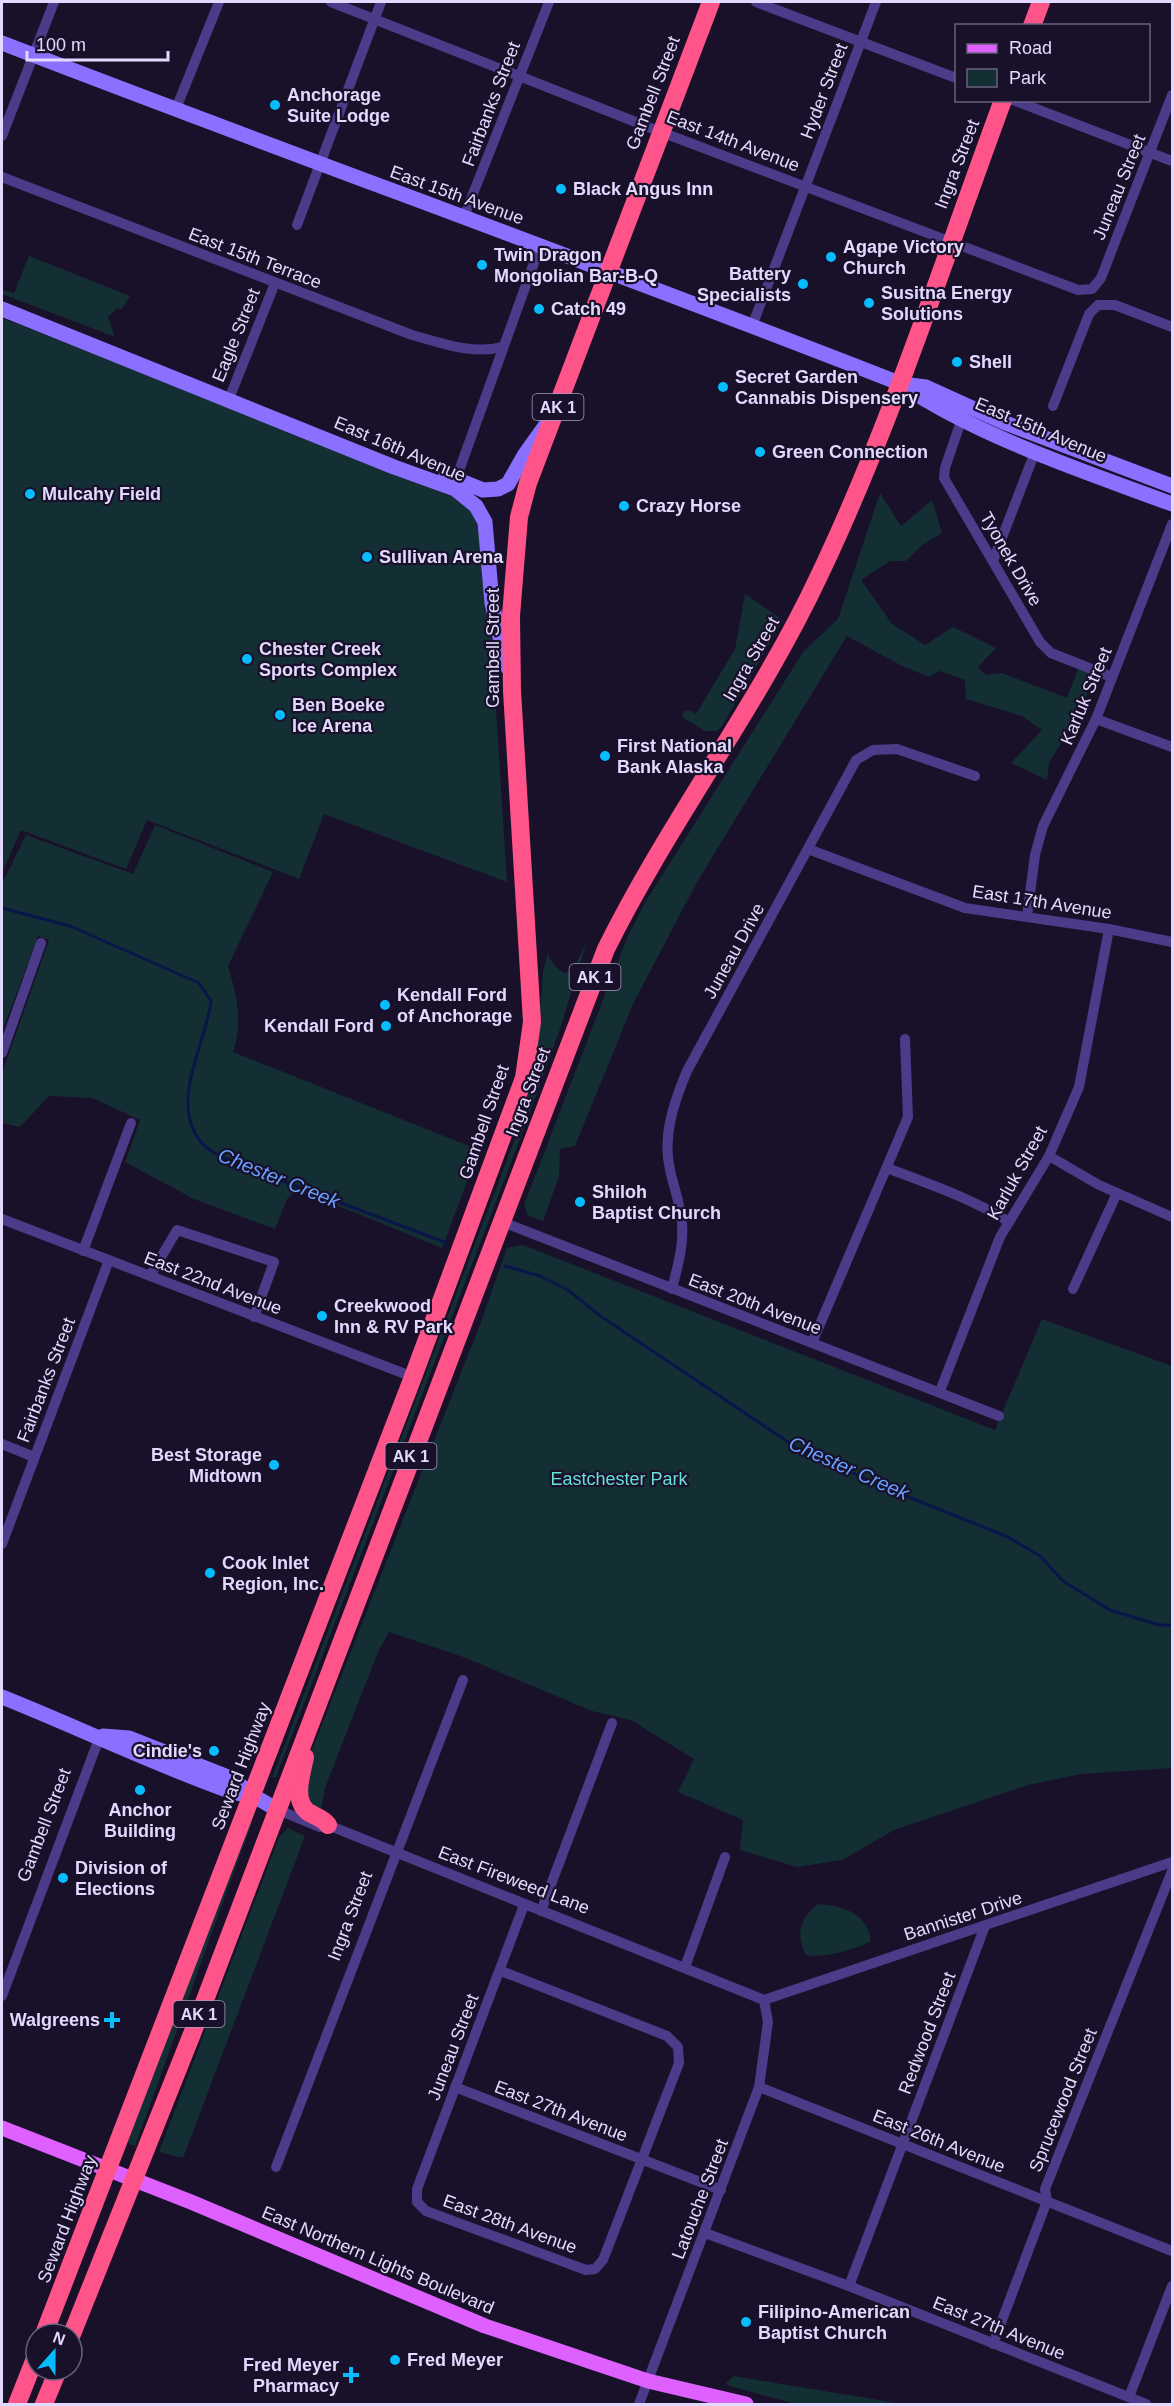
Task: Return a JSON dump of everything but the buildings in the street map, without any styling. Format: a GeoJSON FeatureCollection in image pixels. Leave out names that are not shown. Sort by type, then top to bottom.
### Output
{"type":"FeatureCollection","features":[{"type":"Feature","properties":{"kind":"highway","name":"Gambell Street"},"geometry":{"type":"LineString","coordinates":[[475,1212],[524,1078],[532,1022],[513,691],[511,616],[519,517],[528,483],[711,2]]}},
{"type":"Feature","properties":{"kind":"highway"},"geometry":{"type":"LineString","coordinates":[[1033,24],[1041,2]]}},
{"type":"Feature","properties":{"kind":"highway","name":"Ingra Street"},"geometry":{"type":"LineString","coordinates":[[500,1221],[606,949],[632,896],[723,749],[803,608],[839,531],[899,383],[1002,102]]}},
{"type":"Feature","properties":{"kind":"highway","name":"Seward Highway"},"geometry":{"type":"LineString","coordinates":[[49,2322],[475,1212]]}},
{"type":"Feature","properties":{"kind":"highway","name":"AK 1"},"geometry":{"type":"LineString","coordinates":[[77,2322],[192,2034],[500,1221]]}},
{"type":"Feature","properties":{"kind":"highway"},"geometry":{"type":"LineString","coordinates":[[321,1691],[298,1791],[306,1810],[325,1820],[328,1825]]}},
{"type":"Feature","properties":{"kind":"highway"},"geometry":{"type":"LineString","coordinates":[[17,2404],[26,2382]]}},
{"type":"Feature","properties":{"kind":"highway"},"geometry":{"type":"LineString","coordinates":[[44,2404],[53,2382]]}},
{"type":"Feature","properties":{"kind":"main road","name":"East 15th Avenue"},"geometry":{"type":"LineString","coordinates":[[2,43],[175,111],[608,271],[899,383],[926,387],[1003,422],[1173,486]]}},
{"type":"Feature","properties":{"kind":"main road","name":"East 16th Avenue"},"geometry":{"type":"LineString","coordinates":[[2,309],[298,426],[394,467],[455,489],[476,506],[485,522],[492,603],[513,691]]}},
{"type":"Feature","properties":{"kind":"main road","name":"East 15th Avenue"},"geometry":{"type":"LineString","coordinates":[[899,383],[924,400],[1035,452],[1173,504]]}},
{"type":"Feature","properties":{"kind":"main road","name":"East 16th Avenue"},"geometry":{"type":"LineString","coordinates":[[298,426],[343,436],[483,490],[498,489],[508,484],[525,453],[557,410]]}},
{"type":"Feature","properties":{"kind":"main road","name":"East Fireweed Lane"},"geometry":{"type":"LineString","coordinates":[[2,1697],[100,1736],[124,1750],[235,1793],[252,1795],[276,1809]]}},
{"type":"Feature","properties":{"kind":"main road","name":"East Northern Lights Boulevard"},"geometry":{"type":"LineString","coordinates":[[2,2128],[133,2179],[484,2326],[648,2381],[746,2404]]}},
{"type":"Feature","properties":{"kind":"street"},"geometry":{"type":"LineString","coordinates":[[2,136],[54,2]]}},
{"type":"Feature","properties":{"kind":"street"},"geometry":{"type":"LineString","coordinates":[[175,111],[219,2]]}},
{"type":"Feature","properties":{"kind":"street","name":"East 14th Avenue"},"geometry":{"type":"LineString","coordinates":[[331,2],[519,77],[950,242],[1078,290],[1092,289]]}},
{"type":"Feature","properties":{"kind":"street"},"geometry":{"type":"LineString","coordinates":[[297,225],[381,2]]}},
{"type":"Feature","properties":{"kind":"street","name":"Fairbanks Street"},"geometry":{"type":"LineString","coordinates":[[464,219],[549,2]]}},
{"type":"Feature","properties":{"kind":"street"},"geometry":{"type":"LineString","coordinates":[[756,2],[955,77]]}},
{"type":"Feature","properties":{"kind":"street","name":"Hyder Street"},"geometry":{"type":"LineString","coordinates":[[752,326],[876,2]]}},
{"type":"Feature","properties":{"kind":"street","name":"Juneau Street"},"geometry":{"type":"LineString","coordinates":[[1092,289],[1101,278],[1173,95]]}},
{"type":"Feature","properties":{"kind":"street"},"geometry":{"type":"LineString","coordinates":[[1018,102],[1173,161]]}},
{"type":"Feature","properties":{"kind":"street","name":"East 15th Terrace"},"geometry":{"type":"LineString","coordinates":[[2,177],[274,284],[412,335],[452,346],[485,351],[502,347]]}},
{"type":"Feature","properties":{"kind":"street"},"geometry":{"type":"LineString","coordinates":[[456,479],[540,246]]}},
{"type":"Feature","properties":{"kind":"street","name":"Eagle Street"},"geometry":{"type":"LineString","coordinates":[[229,399],[274,284]]}},
{"type":"Feature","properties":{"kind":"street"},"geometry":{"type":"LineString","coordinates":[[1053,406],[1089,314],[1098,305],[1114,305],[1173,327]]}},
{"type":"Feature","properties":{"kind":"street","name":"Tyonek Drive"},"geometry":{"type":"LineString","coordinates":[[962,418],[945,468],[944,478],[1040,642],[1051,653],[1112,677]]}},
{"type":"Feature","properties":{"kind":"street"},"geometry":{"type":"LineString","coordinates":[[993,561],[1035,452]]}},
{"type":"Feature","properties":{"kind":"street","name":"Karluk Street"},"geometry":{"type":"LineString","coordinates":[[1027,916],[1035,855],[1043,826],[1096,718],[1173,524]]}},
{"type":"Feature","properties":{"kind":"street"},"geometry":{"type":"LineString","coordinates":[[1096,718],[1173,747]]}},
{"type":"Feature","properties":{"kind":"street","name":"Juneau Drive"},"geometry":{"type":"LineString","coordinates":[[672,1289],[681,1251],[682,1225],[669,1167],[667,1136],[675,1098],[687,1071],[856,760],[873,750],[897,749],[975,776]]}},
{"type":"Feature","properties":{"kind":"street","name":"East 17th Avenue"},"geometry":{"type":"LineString","coordinates":[[808,849],[965,908],[1108,929],[1173,942]]}},
{"type":"Feature","properties":{"kind":"street","name":"Karluk Street"},"geometry":{"type":"LineString","coordinates":[[940,1391],[1000,1237],[1049,1156],[1079,1087],[1108,929]]}},
{"type":"Feature","properties":{"kind":"street"},"geometry":{"type":"LineString","coordinates":[[2,1053],[41,944]]}},
{"type":"Feature","properties":{"kind":"street"},"geometry":{"type":"LineString","coordinates":[[812,1343],[908,1117],[905,1039]]}},
{"type":"Feature","properties":{"kind":"street"},"geometry":{"type":"LineString","coordinates":[[83,1251],[131,1123]]}},
{"type":"Feature","properties":{"kind":"street"},"geometry":{"type":"LineString","coordinates":[[1049,1156],[1117,1193],[1173,1217]]}},
{"type":"Feature","properties":{"kind":"street"},"geometry":{"type":"LineString","coordinates":[[887,1168],[953,1193],[988,1209],[1009,1222]]}},
{"type":"Feature","properties":{"kind":"street"},"geometry":{"type":"LineString","coordinates":[[1073,1289],[1117,1193]]}},
{"type":"Feature","properties":{"kind":"street","name":"East 22nd Avenue"},"geometry":{"type":"LineString","coordinates":[[2,1219],[413,1377]]}},
{"type":"Feature","properties":{"kind":"street","name":"East 20th Avenue"},"geometry":{"type":"LineString","coordinates":[[500,1221],[940,1391],[999,1416]]}},
{"type":"Feature","properties":{"kind":"street"},"geometry":{"type":"LineString","coordinates":[[150,1276],[177,1230],[273,1262],[254,1317]]}},
{"type":"Feature","properties":{"kind":"street","name":"Fairbanks Street"},"geometry":{"type":"LineString","coordinates":[[2,1544],[109,1260]]}},
{"type":"Feature","properties":{"kind":"street"},"geometry":{"type":"LineString","coordinates":[[2,1444],[34,1457]]}},
{"type":"Feature","properties":{"kind":"street","name":"Ingra Street"},"geometry":{"type":"LineString","coordinates":[[276,2168],[463,1680]]}},
{"type":"Feature","properties":{"kind":"street"},"geometry":{"type":"LineString","coordinates":[[541,1911],[612,1723]]}},
{"type":"Feature","properties":{"kind":"street","name":"Gambell Street"},"geometry":{"type":"LineString","coordinates":[[2,1996],[100,1736]]}},
{"type":"Feature","properties":{"kind":"street","name":"East Fireweed Lane"},"geometry":{"type":"LineString","coordinates":[[276,1809],[320,1827],[328,1825],[764,2000]]}},
{"type":"Feature","properties":{"kind":"street"},"geometry":{"type":"LineString","coordinates":[[685,1967],[725,1857]]}},
{"type":"Feature","properties":{"kind":"street","name":"Bannister Drive"},"geometry":{"type":"LineString","coordinates":[[764,2000],[1173,1862]]}},
{"type":"Feature","properties":{"kind":"street","name":"Sprucewood Street"},"geometry":{"type":"LineString","coordinates":[[993,2344],[1047,2201],[1045,2189],[1173,1871]]}},
{"type":"Feature","properties":{"kind":"street","name":"Juneau Street"},"geometry":{"type":"LineString","coordinates":[[417,2202],[417,2189],[524,1905]]}},
{"type":"Feature","properties":{"kind":"street","name":"Redwood Street"},"geometry":{"type":"LineString","coordinates":[[849,2286],[985,1926]]}},
{"type":"Feature","properties":{"kind":"street"},"geometry":{"type":"LineString","coordinates":[[501,1971],[667,2036],[678,2048],[679,2063],[643,2160]]}},
{"type":"Feature","properties":{"kind":"street","name":"Latouche Street"},"geometry":{"type":"LineString","coordinates":[[639,2404],[759,2087],[768,2022],[764,2000]]}},
{"type":"Feature","properties":{"kind":"street","name":"East 27th Avenue"},"geometry":{"type":"LineString","coordinates":[[455,2087],[721,2190]]}},
{"type":"Feature","properties":{"kind":"street","name":"East 26th Avenue"},"geometry":{"type":"LineString","coordinates":[[759,2087],[1173,2251]]}},
{"type":"Feature","properties":{"kind":"street","name":"East 28th Avenue"},"geometry":{"type":"LineString","coordinates":[[417,2202],[426,2211],[586,2270],[595,2269],[603,2260],[643,2160]]}},
{"type":"Feature","properties":{"kind":"street","name":"East 27th Avenue"},"geometry":{"type":"LineString","coordinates":[[705,2233],[849,2286],[1146,2404]]}},
{"type":"Feature","properties":{"kind":"street"},"geometry":{"type":"LineString","coordinates":[[1129,2397],[1173,2286]]}},
{"type":"Feature","properties":{"kind":"green space"},"geometry":{"type":"Polygon","coordinates":[[[29,256],[130,296],[122,309],[116,309],[108,317],[115,337],[2,294],[2,290],[14,293],[29,256]]]}},
{"type":"Feature","properties":{"kind":"green space","name":"Chester Creek Sports Complex"},"geometry":{"type":"Polygon","coordinates":[[[2,318],[483,505],[507,882],[324,814],[299,879],[147,820],[126,869],[21,830],[2,873],[2,318]]]}},
{"type":"Feature","properties":{"kind":"green space"},"geometry":{"type":"Polygon","coordinates":[[[880,493],[901,526],[932,500],[942,533],[922,545],[906,561],[890,561],[861,580],[892,624],[925,645],[953,627],[996,648],[978,667],[986,675],[1002,673],[1067,698],[1078,669],[1093,673],[1082,712],[1049,762],[1047,780],[1011,763],[1042,730],[1022,716],[966,699],[965,680],[940,671],[929,677],[902,666],[847,636],[697,882],[633,1004],[575,1146],[560,1149],[559,1176],[543,1221],[528,1216],[524,1205],[626,940],[644,904],[803,652],[838,619],[880,493]]]}},
{"type":"Feature","properties":{"kind":"green space"},"geometry":{"type":"Polygon","coordinates":[[[745,594],[783,620],[722,726],[717,731],[705,731],[682,717],[684,711],[689,710],[696,714],[735,649],[745,594]]]}},
{"type":"Feature","properties":{"kind":"green space"},"geometry":{"type":"Polygon","coordinates":[[[155,825],[273,872],[228,966],[238,1009],[238,1030],[233,1052],[479,1150],[442,1248],[297,1189],[287,1199],[275,1229],[194,1199],[125,1162],[140,1120],[92,1098],[49,1096],[20,1127],[2,1123],[2,1073],[49,940],[38,936],[2,1032],[2,884],[26,835],[133,874],[155,825]]]}},
{"type":"Feature","properties":{"kind":"green space"},"geometry":{"type":"Polygon","coordinates":[[[587,941],[560,1029],[523,1131],[276,1777],[272,1778],[519,1128],[537,1057],[543,972],[548,953],[552,962],[561,971],[572,972],[587,941]]]}},
{"type":"Feature","properties":{"kind":"green space","name":"Eastchester Park"},"geometry":{"type":"Polygon","coordinates":[[[523,1245],[995,1430],[1042,1319],[1172,1366],[1172,1768],[1081,1774],[1028,1785],[894,1830],[842,1860],[797,1867],[740,1850],[743,1820],[678,1792],[694,1759],[631,1720],[592,1711],[466,1658],[389,1632],[378,1652],[325,1788],[321,1811],[305,1800],[308,1760],[481,1322],[507,1248],[523,1245]]]}},
{"type":"Feature","properties":{"kind":"green space"},"geometry":{"type":"Polygon","coordinates":[[[249,1821],[252,1823],[135,2146],[126,2142],[249,1821]]]}},
{"type":"Feature","properties":{"kind":"green space"},"geometry":{"type":"Polygon","coordinates":[[[288,1828],[305,1836],[183,2158],[159,2152],[279,1837],[288,1828]]]}},
{"type":"Feature","properties":{"kind":"green space"},"geometry":{"type":"Polygon","coordinates":[[[818,1904],[845,1909],[853,1913],[865,1924],[871,1941],[821,1956],[806,1955],[801,1940],[801,1927],[807,1915],[818,1904]]]}},
{"type":"Feature","properties":{"kind":"green space"},"geometry":{"type":"Polygon","coordinates":[[[734,2376],[903,2404],[795,2404],[730,2386],[726,2383],[734,2376]]]}},
{"type":"Feature","properties":{"kind":"waterway","name":"Chester Creek"},"geometry":{"type":"LineString","coordinates":[[2,908],[70,926],[199,983],[211,1001],[188,1096],[189,1114],[194,1132],[206,1147],[235,1163],[447,1243]]}},
{"type":"Feature","properties":{"kind":"waterway","name":"Chester Creek"},"geometry":{"type":"LineString","coordinates":[[505,1266],[540,1276],[568,1290],[602,1317],[797,1448],[896,1492],[1008,1537],[1040,1556],[1063,1581],[1110,1610],[1159,1625],[1172,1625]]}},
{"type":"Feature","properties":{"kind":"place","name":"Anchorage Suite Lodge"},"geometry":{"type":"Point","coordinates":[275,105]}},
{"type":"Feature","properties":{"kind":"place","name":"Black Angus Inn"},"geometry":{"type":"Point","coordinates":[561,189]}},
{"type":"Feature","properties":{"kind":"place","name":"Agape Victory Church"},"geometry":{"type":"Point","coordinates":[831,257]}},
{"type":"Feature","properties":{"kind":"place","name":"Twin Dragon Mongolian Bar-B-Q"},"geometry":{"type":"Point","coordinates":[482,265]}},
{"type":"Feature","properties":{"kind":"place","name":"Battery Specialists"},"geometry":{"type":"Point","coordinates":[803,284]}},
{"type":"Feature","properties":{"kind":"place","name":"Susitna Energy Solutions"},"geometry":{"type":"Point","coordinates":[869,303]}},
{"type":"Feature","properties":{"kind":"place","name":"Catch 49"},"geometry":{"type":"Point","coordinates":[539,309]}},
{"type":"Feature","properties":{"kind":"place","name":"Shell"},"geometry":{"type":"Point","coordinates":[957,362]}},
{"type":"Feature","properties":{"kind":"place","name":"Secret Garden Cannabis Dispensery"},"geometry":{"type":"Point","coordinates":[723,387]}},
{"type":"Feature","properties":{"kind":"place","name":"Green Connection"},"geometry":{"type":"Point","coordinates":[760,452]}},
{"type":"Feature","properties":{"kind":"place","name":"Mulcahy Field"},"geometry":{"type":"Point","coordinates":[30,494]}},
{"type":"Feature","properties":{"kind":"place","name":"Crazy Horse"},"geometry":{"type":"Point","coordinates":[624,506]}},
{"type":"Feature","properties":{"kind":"place","name":"Sullivan Arena"},"geometry":{"type":"Point","coordinates":[367,557]}},
{"type":"Feature","properties":{"kind":"place","name":"Chester Creek Sports Complex"},"geometry":{"type":"Point","coordinates":[247,659]}},
{"type":"Feature","properties":{"kind":"place","name":"Ben Boeke Ice Arena"},"geometry":{"type":"Point","coordinates":[280,715]}},
{"type":"Feature","properties":{"kind":"place","name":"First National Bank Alaska"},"geometry":{"type":"Point","coordinates":[605,756]}},
{"type":"Feature","properties":{"kind":"place","name":"Kendall Ford of Anchorage"},"geometry":{"type":"Point","coordinates":[385,1005]}},
{"type":"Feature","properties":{"kind":"place","name":"Kendall Ford"},"geometry":{"type":"Point","coordinates":[386,1026]}},
{"type":"Feature","properties":{"kind":"place","name":"Shiloh Baptist Church"},"geometry":{"type":"Point","coordinates":[580,1202]}},
{"type":"Feature","properties":{"kind":"place","name":"Creekwood Inn & RV Park"},"geometry":{"type":"Point","coordinates":[322,1316]}},
{"type":"Feature","properties":{"kind":"place","name":"Best Storage Midtown"},"geometry":{"type":"Point","coordinates":[274,1465]}},
{"type":"Feature","properties":{"kind":"place","name":"Cook Inlet Region, Inc."},"geometry":{"type":"Point","coordinates":[210,1573]}},
{"type":"Feature","properties":{"kind":"place","name":"Cindie's"},"geometry":{"type":"Point","coordinates":[214,1751]}},
{"type":"Feature","properties":{"kind":"place","name":"Anchor Building"},"geometry":{"type":"Point","coordinates":[140,1790]}},
{"type":"Feature","properties":{"kind":"place","name":"Division of Elections"},"geometry":{"type":"Point","coordinates":[63,1878]}},
{"type":"Feature","properties":{"kind":"place","name":"Walgreens"},"geometry":{"type":"Point","coordinates":[112,2020]}},
{"type":"Feature","properties":{"kind":"place","name":"Filipino-American Baptist Church"},"geometry":{"type":"Point","coordinates":[746,2322]}},
{"type":"Feature","properties":{"kind":"place","name":"Fred Meyer"},"geometry":{"type":"Point","coordinates":[395,2360]}},
{"type":"Feature","properties":{"kind":"place","name":"Fred Meyer Pharmacy"},"geometry":{"type":"Point","coordinates":[351,2375]}}]}
